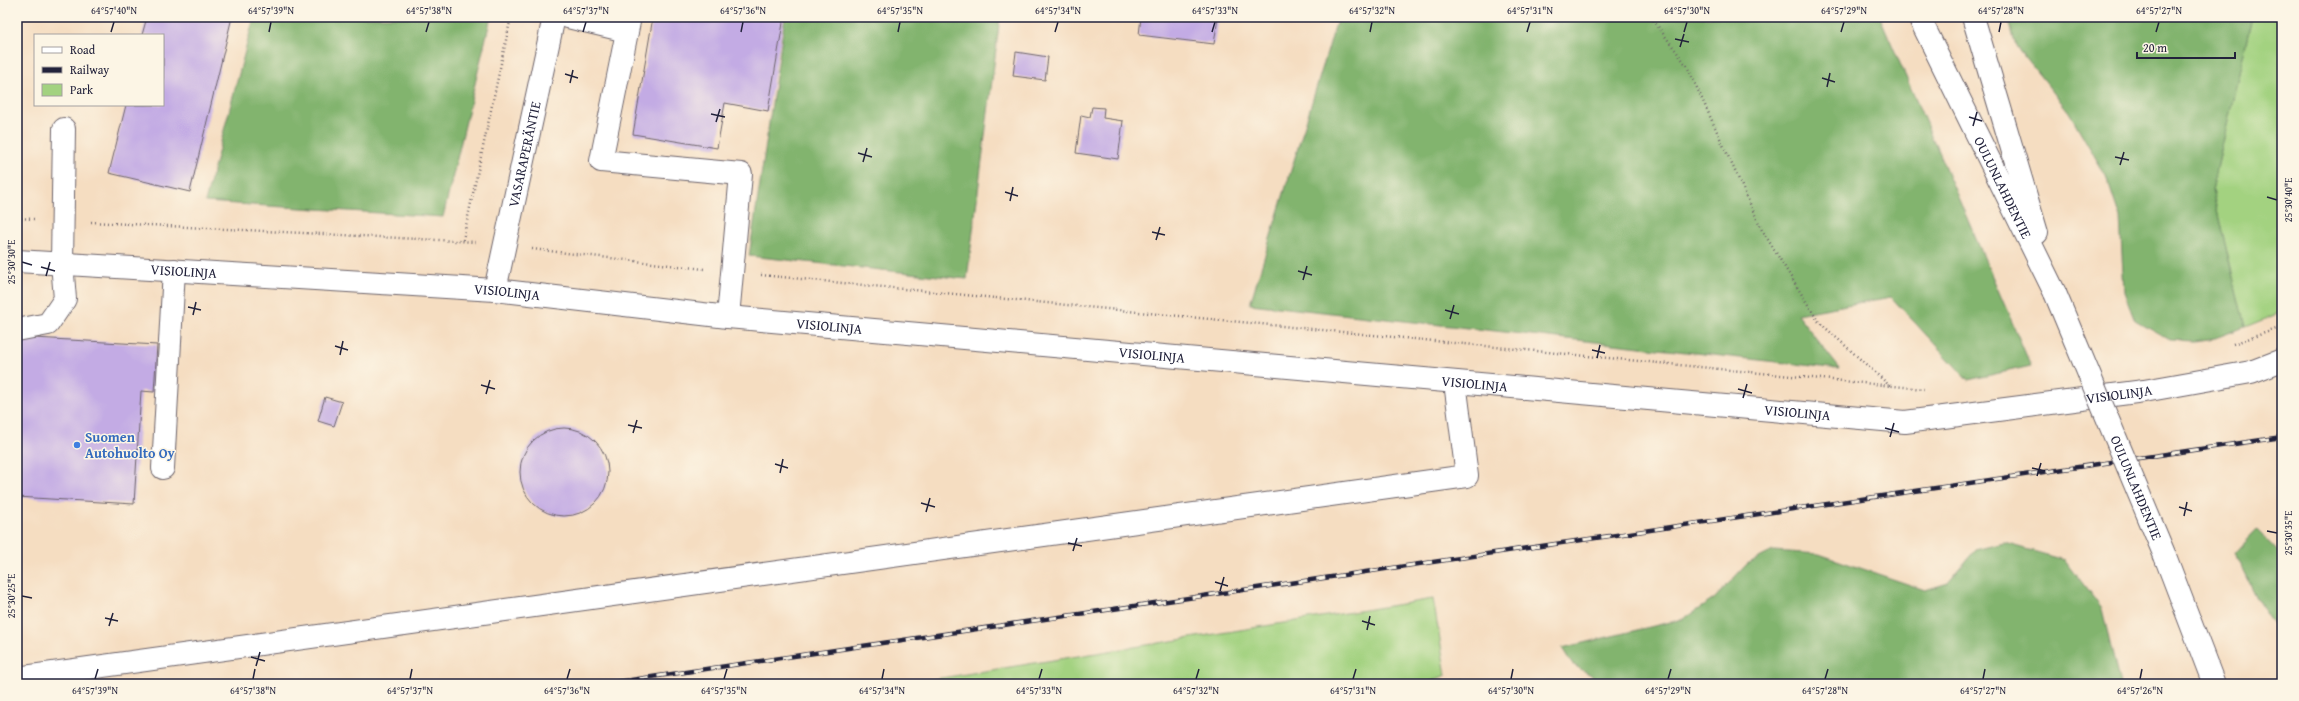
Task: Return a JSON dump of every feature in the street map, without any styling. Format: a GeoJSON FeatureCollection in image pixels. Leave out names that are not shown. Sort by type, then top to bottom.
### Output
{"type":"FeatureCollection","features":[{"type":"Feature","properties":{"kind":"street","name":"VASARAPERÄNTIE"},"geometry":{"type":"LineString","coordinates":[[495,290],[503,246],[554,17]]}},
{"type":"Feature","properties":{"kind":"street"},"geometry":{"type":"LineString","coordinates":[[568,17],[629,24],[601,161],[741,174],[728,317]]}},
{"type":"Feature","properties":{"kind":"street","name":"OULUNLAHDENTIE"},"geometry":{"type":"LineString","coordinates":[[1919,17],[2055,293],[2165,556],[2214,684]]}},
{"type":"Feature","properties":{"kind":"street","name":"OULUNLAHDENTIE"},"geometry":{"type":"LineString","coordinates":[[1973,17],[2055,293]]}},
{"type":"Feature","properties":{"kind":"street"},"geometry":{"type":"LineString","coordinates":[[17,330],[48,324],[65,299],[62,264],[64,220],[64,129]]}},
{"type":"Feature","properties":{"kind":"street","name":"VISIOLINJA"},"geometry":{"type":"LineString","coordinates":[[17,261],[495,290],[728,317],[1905,422],[2144,391],[2251,372],[2282,360]]}},
{"type":"Feature","properties":{"kind":"street"},"geometry":{"type":"LineString","coordinates":[[163,468],[174,270]]}},
{"type":"Feature","properties":{"kind":"street"},"geometry":{"type":"LineString","coordinates":[[17,678],[1467,476],[1455,382]]}},
{"type":"Feature","properties":{"kind":"path"},"geometry":{"type":"LineString","coordinates":[[463,240],[512,17]]}},
{"type":"Feature","properties":{"kind":"path"},"geometry":{"type":"LineString","coordinates":[[17,218],[463,240],[503,246],[732,272],[1890,387],[1818,321],[1762,230],[1687,66],[1651,17]]}},
{"type":"Feature","properties":{"kind":"path"},"geometry":{"type":"LineString","coordinates":[[1455,684],[1462,681]]}},
{"type":"Feature","properties":{"kind":"green space"},"geometry":{"type":"Polygon","coordinates":[[[254,17],[491,17],[443,217],[205,202],[254,17]]]}},
{"type":"Feature","properties":{"kind":"green space"},"geometry":{"type":"Polygon","coordinates":[[[785,17],[1000,17],[967,279],[749,256],[785,17]]]}},
{"type":"Feature","properties":{"kind":"green space"},"geometry":{"type":"Polygon","coordinates":[[[1338,17],[1880,17],[2031,366],[1968,380],[1891,297],[1797,314],[1840,369],[1250,304],[1338,17]]]}},
{"type":"Feature","properties":{"kind":"green space"},"geometry":{"type":"Polygon","coordinates":[[[2008,17],[2252,17],[2212,190],[2245,327],[2215,338],[2195,341],[2170,340],[2135,320],[2124,292],[2120,218],[2106,176],[2069,112],[2016,46],[2008,17]]]}},
{"type":"Feature","properties":{"kind":"green space"},"geometry":{"type":"Polygon","coordinates":[[[2252,17],[2282,17],[2282,312],[2245,327],[2212,190],[2252,17]]]}},
{"type":"Feature","properties":{"kind":"green space"},"geometry":{"type":"Polygon","coordinates":[[[2257,530],[2282,556],[2282,636],[2257,598],[2235,553],[2257,530]]]}},
{"type":"Feature","properties":{"kind":"green space"},"geometry":{"type":"Polygon","coordinates":[[[2004,543],[2065,560],[2102,609],[2120,684],[1607,684],[1572,664],[1562,648],[1683,619],[1714,599],[1747,564],[1773,551],[1819,554],[1925,590],[1948,583],[1975,550],[2004,543]]]}},
{"type":"Feature","properties":{"kind":"green space"},"geometry":{"type":"Polygon","coordinates":[[[1433,599],[1446,675],[1425,684],[904,684],[1433,599]]]}},
{"type":"Feature","properties":{"kind":"building"},"geometry":{"type":"Polygon","coordinates":[[[147,17],[232,17],[190,192],[109,173],[126,106],[164,106],[164,34],[142,34],[147,17]]]}},
{"type":"Feature","properties":{"kind":"building"},"geometry":{"type":"Polygon","coordinates":[[[653,17],[784,17],[768,111],[725,103],[717,148],[633,134],[653,17]]]}},
{"type":"Feature","properties":{"kind":"building"},"geometry":{"type":"Polygon","coordinates":[[[1141,17],[1218,17],[1214,44],[1139,35],[1141,17]]]}},
{"type":"Feature","properties":{"kind":"building"},"geometry":{"type":"Polygon","coordinates":[[[1016,52],[1048,57],[1045,80],[1013,76],[1016,52]]]}},
{"type":"Feature","properties":{"kind":"building"},"geometry":{"type":"Polygon","coordinates":[[[1092,107],[1104,108],[1103,118],[1123,121],[1118,159],[1076,153],[1081,115],[1090,117],[1092,107]]]}},
{"type":"Feature","properties":{"kind":"building","name":"Suomen Autohuolto Oy"},"geometry":{"type":"Polygon","coordinates":[[[17,337],[157,345],[154,392],[141,391],[134,504],[17,497],[17,337]]]}},
{"type":"Feature","properties":{"kind":"building"},"geometry":{"type":"Polygon","coordinates":[[[325,397],[342,402],[334,426],[318,421],[325,397]]]}},
{"type":"Feature","properties":{"kind":"building"},"geometry":{"type":"Polygon","coordinates":[[[555,428],[573,428],[589,435],[601,447],[608,463],[608,481],[601,497],[589,509],[573,516],[555,516],[539,509],[527,497],[520,481],[520,463],[527,447],[539,435],[555,428]]]}},
{"type":"Feature","properties":{"kind":"railway"},"geometry":{"type":"LineString","coordinates":[[604,684],[2282,437]]}},
{"type":"Feature","properties":{"kind":"place","name":"Suomen Autohuolto Oy"},"geometry":{"type":"Point","coordinates":[77,445]}}]}
